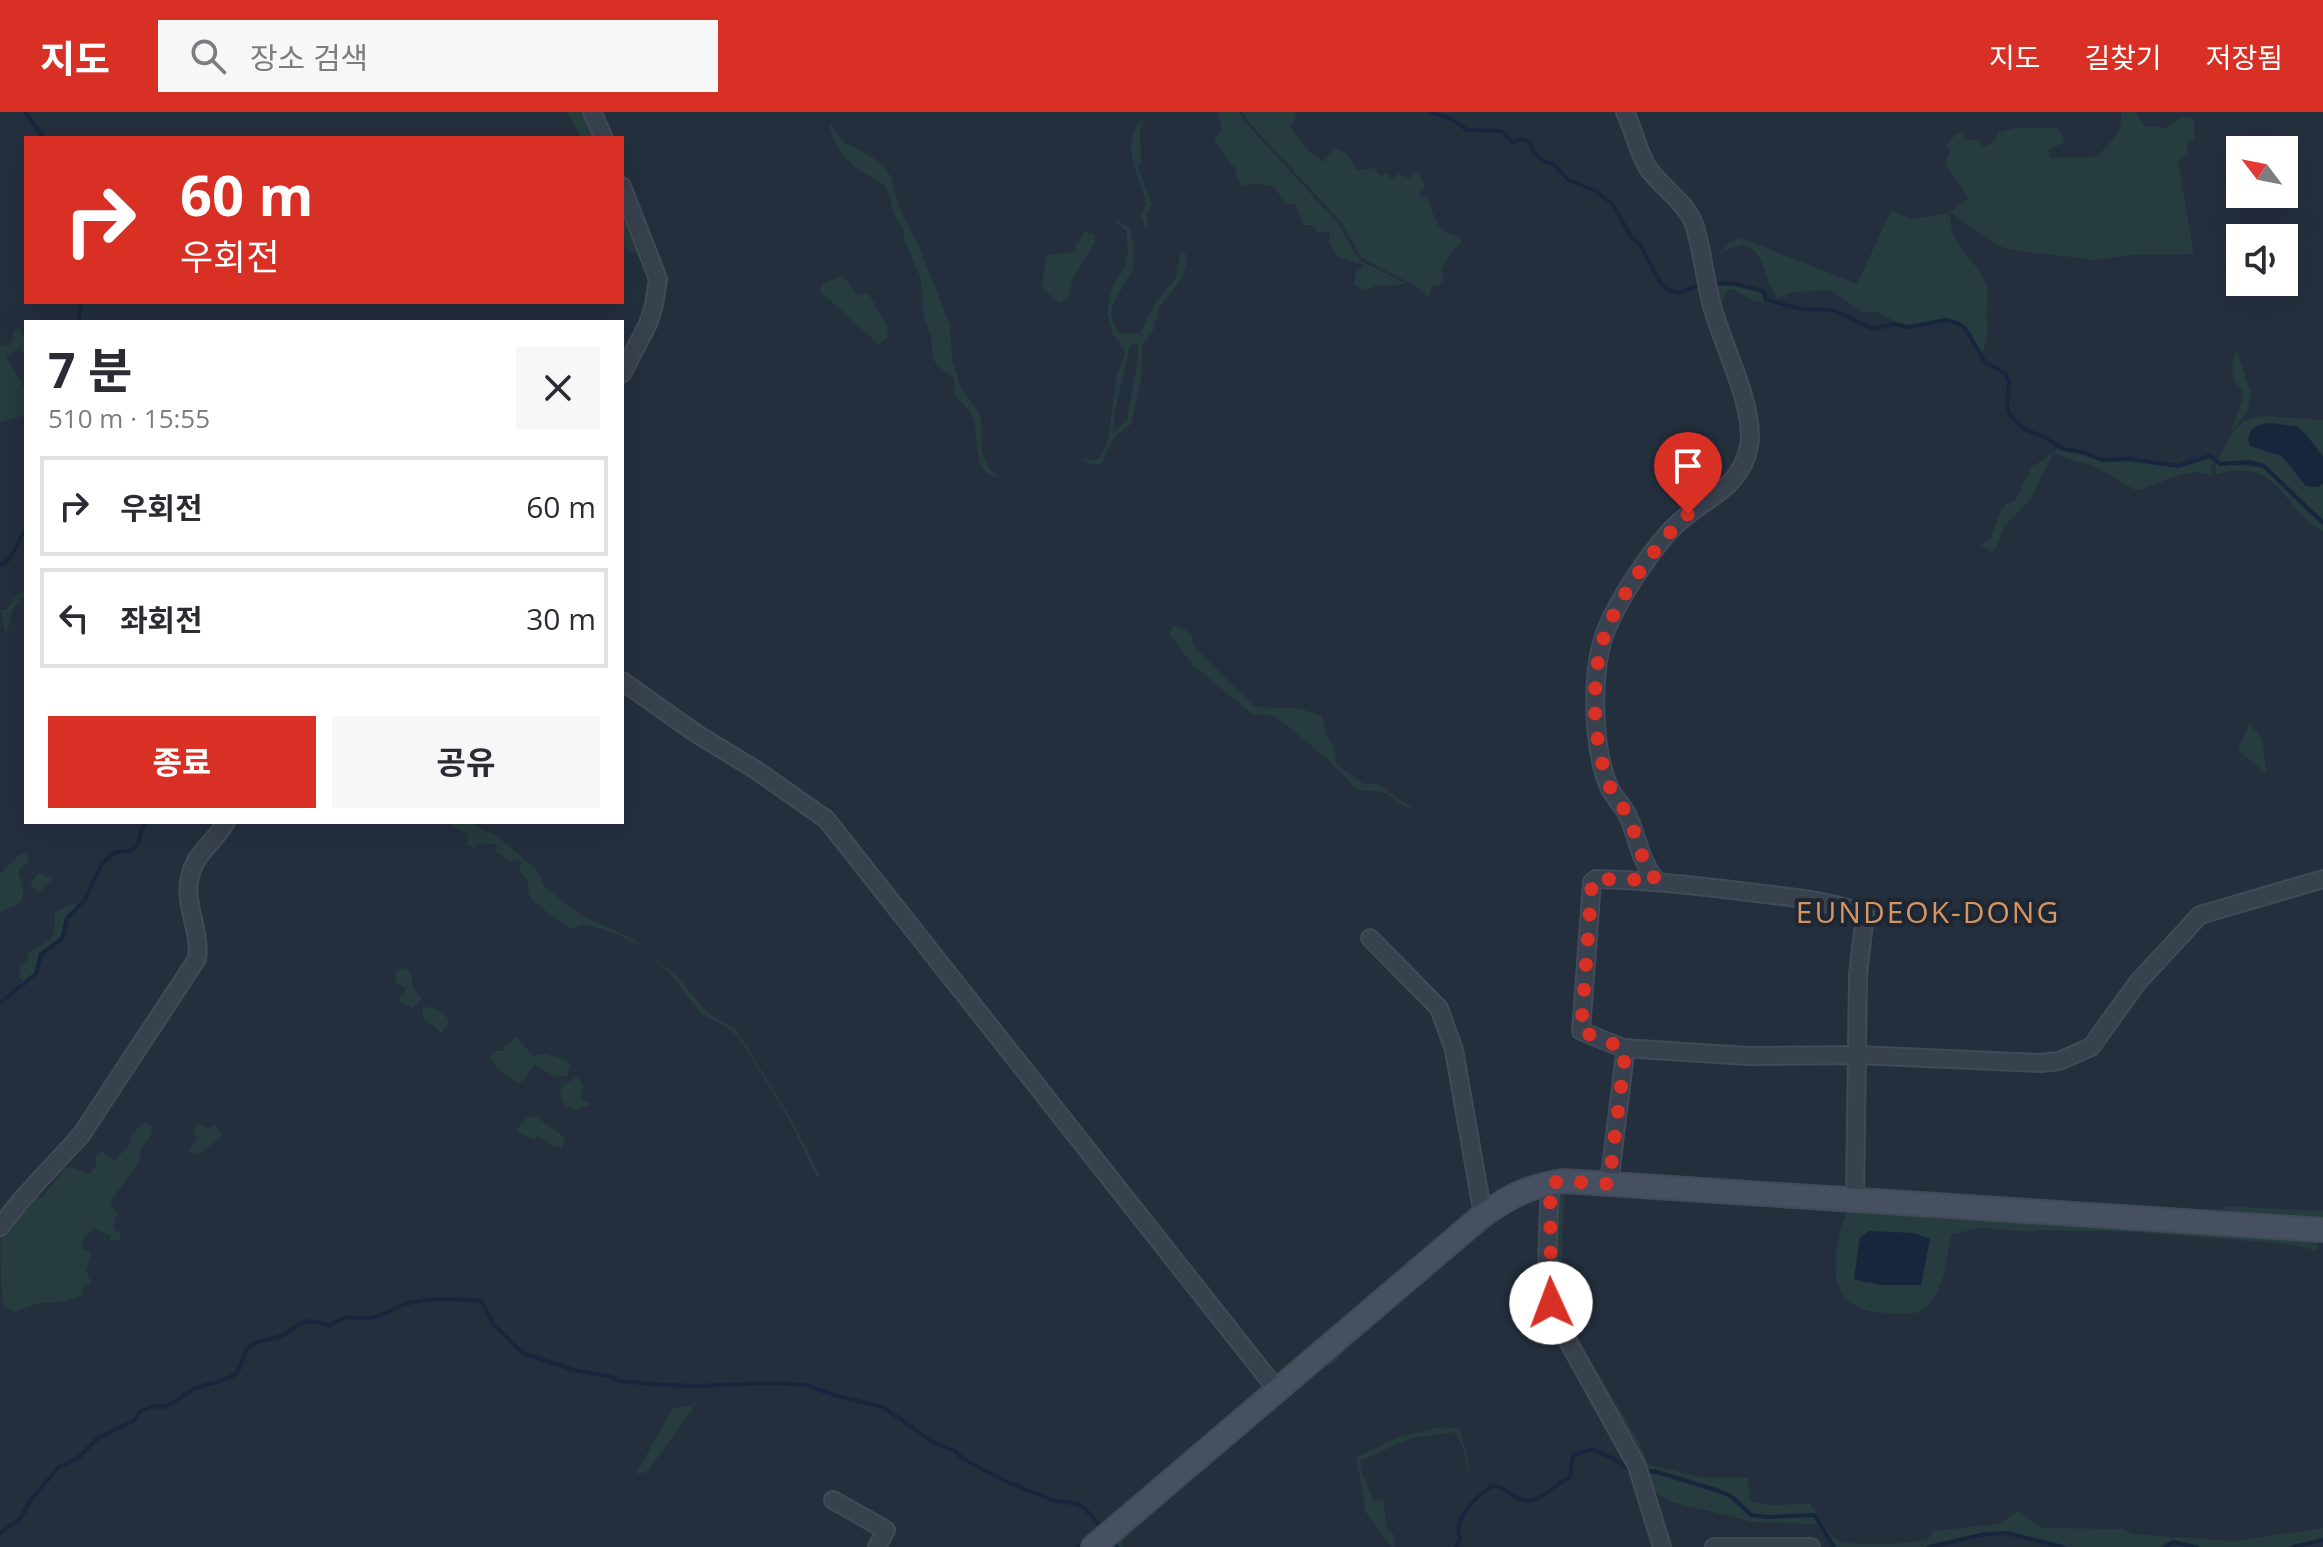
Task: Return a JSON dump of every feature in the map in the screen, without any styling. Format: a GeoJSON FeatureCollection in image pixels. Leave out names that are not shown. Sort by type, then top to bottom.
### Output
{"type":"FeatureCollection","features":[{"type":"Feature","properties":{"kind":"main road"},"geometry":{"type":"LineString","coordinates":[[1093,1547],[1483,1215],[1511,1195],[1550,1183],[1563,1181],[2323,1230]]}},
{"type":"Feature","properties":{"kind":"street"},"geometry":{"type":"LineString","coordinates":[[592,112],[603,136]]}},
{"type":"Feature","properties":{"kind":"street"},"geometry":{"type":"LineString","coordinates":[[1625,112],[1647,166],[1693,222],[1714,312],[1750,428],[1750,444],[1744,465],[1735,480],[1670,531],[1620,604],[1603,644],[1595,707],[1602,762],[1610,789],[1627,814],[1640,855],[1656,880]]}},
{"type":"Feature","properties":{"kind":"street"},"geometry":{"type":"LineString","coordinates":[[624,191],[658,279],[648,324],[624,370]]}},
{"type":"Feature","properties":{"kind":"street"},"geometry":{"type":"LineString","coordinates":[[624,682],[826,819],[1278,1391]]}},
{"type":"Feature","properties":{"kind":"street"},"geometry":{"type":"LineString","coordinates":[[0,1227],[81,1135],[197,959],[197,937],[187,902],[189,883],[196,860],[225,824]]}},
{"type":"Feature","properties":{"kind":"street"},"geometry":{"type":"LineString","coordinates":[[1855,1199],[1858,1055],[1858,975],[1865,914],[1781,896],[1656,880],[1596,879],[1592,882],[1581,1031],[1623,1048],[1748,1056],[1858,1055],[2040,1063],[2079,1054],[2091,1047],[2138,982],[2200,915],[2323,879]]}},
{"type":"Feature","properties":{"kind":"street"},"geometry":{"type":"LineString","coordinates":[[1370,938],[1439,1008],[1454,1050],[1483,1215]]}},
{"type":"Feature","properties":{"kind":"street"},"geometry":{"type":"LineString","coordinates":[[1609,1184],[1625,1054],[1623,1048]]}},
{"type":"Feature","properties":{"kind":"street"},"geometry":{"type":"LineString","coordinates":[[1550,1183],[1549,1262],[1554,1316],[1637,1466],[1662,1547]]}},
{"type":"Feature","properties":{"kind":"street"},"geometry":{"type":"LineString","coordinates":[[833,1500],[886,1530],[877,1547]]}},
{"type":"Feature","properties":{"kind":"street"},"geometry":{"type":"LineString","coordinates":[[1714,1547],[1811,1547]]}},
{"type":"Feature","properties":{"kind":"green space"},"geometry":{"type":"Polygon","coordinates":[[[566,112],[587,112],[598,136],[581,136],[566,112]]]}},
{"type":"Feature","properties":{"kind":"green space"},"geometry":{"type":"Polygon","coordinates":[[[1218,112],[1239,112],[1337,222],[1359,260],[1408,284],[1375,286],[1365,291],[1354,285],[1356,272],[1364,265],[1337,256],[1329,242],[1330,232],[1317,232],[1312,225],[1303,225],[1296,204],[1284,203],[1275,187],[1255,183],[1243,186],[1235,174],[1236,170],[1214,141],[1222,130],[1218,112]]]}},
{"type":"Feature","properties":{"kind":"green space"},"geometry":{"type":"Polygon","coordinates":[[[1242,112],[1296,112],[1295,120],[1290,125],[1293,131],[1304,146],[1323,162],[1334,149],[1348,156],[1356,170],[1374,168],[1380,175],[1387,174],[1392,179],[1398,174],[1409,178],[1415,173],[1419,174],[1425,187],[1418,195],[1428,199],[1441,228],[1460,237],[1462,242],[1441,269],[1444,279],[1439,285],[1433,286],[1428,296],[1419,288],[1362,258],[1340,221],[1242,112]]]}},
{"type":"Feature","properties":{"kind":"green space"},"geometry":{"type":"Polygon","coordinates":[[[2121,112],[2136,112],[2145,126],[2167,128],[2183,117],[2194,120],[2194,140],[2187,142],[2188,153],[2178,162],[2194,254],[2128,255],[2096,260],[2012,250],[1999,246],[1950,212],[1969,198],[1945,164],[1950,151],[1947,145],[1956,134],[1962,133],[1965,139],[1977,141],[1984,147],[1996,140],[1998,133],[2014,128],[2056,128],[2064,142],[2049,150],[2050,158],[2092,157],[2099,154],[2116,135],[2121,112]]]}},
{"type":"Feature","properties":{"kind":"green space"},"geometry":{"type":"Polygon","coordinates":[[[1141,120],[1144,126],[1140,129],[1141,161],[1138,168],[1152,205],[1147,214],[1148,227],[1145,228],[1141,215],[1146,204],[1131,150],[1134,130],[1141,120]]]}},
{"type":"Feature","properties":{"kind":"green space"},"geometry":{"type":"Polygon","coordinates":[[[830,123],[844,142],[872,157],[891,177],[900,210],[921,251],[950,326],[952,360],[961,389],[981,419],[982,453],[989,468],[999,478],[983,469],[973,418],[953,392],[953,377],[937,366],[933,358],[923,311],[921,279],[888,192],[844,155],[835,143],[830,123]]]}},
{"type":"Feature","properties":{"kind":"green space"},"geometry":{"type":"Polygon","coordinates":[[[624,202],[645,260],[624,246],[624,202]]]}},
{"type":"Feature","properties":{"kind":"green space"},"geometry":{"type":"Polygon","coordinates":[[[1891,211],[1911,219],[1943,214],[1951,216],[1953,235],[1987,287],[1987,337],[1980,354],[1966,327],[1957,322],[1946,319],[1901,325],[1878,312],[1862,312],[1831,290],[1793,292],[1778,298],[1772,291],[1762,261],[1752,249],[1743,244],[1721,252],[1728,244],[1741,238],[1857,284],[1891,211]]]}},
{"type":"Feature","properties":{"kind":"green space"},"geometry":{"type":"Polygon","coordinates":[[[1114,219],[1130,229],[1134,252],[1134,265],[1112,310],[1120,334],[1140,333],[1155,303],[1175,279],[1181,252],[1185,253],[1187,261],[1182,278],[1159,308],[1153,331],[1142,347],[1141,379],[1131,424],[1114,437],[1101,464],[1094,465],[1082,460],[1101,457],[1108,440],[1117,375],[1125,355],[1113,334],[1107,313],[1111,290],[1125,267],[1128,250],[1126,230],[1114,219]],[[1138,343],[1130,345],[1114,416],[1114,431],[1127,420],[1138,343]]]}},
{"type":"Feature","properties":{"kind":"green space"},"geometry":{"type":"Polygon","coordinates":[[[1085,232],[1094,235],[1095,241],[1071,282],[1070,295],[1060,303],[1041,288],[1047,255],[1076,252],[1075,247],[1085,232]]]}},
{"type":"Feature","properties":{"kind":"green space"},"geometry":{"type":"Polygon","coordinates":[[[843,276],[858,296],[868,293],[888,327],[887,339],[879,344],[820,293],[821,284],[843,276]]]}},
{"type":"Feature","properties":{"kind":"green space"},"geometry":{"type":"Polygon","coordinates":[[[1709,284],[1734,284],[1762,292],[1766,301],[1790,308],[1752,300],[1732,289],[1727,290],[1724,299],[1716,303],[1709,284]]]}},
{"type":"Feature","properties":{"kind":"green space"},"geometry":{"type":"Polygon","coordinates":[[[20,328],[24,337],[24,354],[20,348],[6,356],[24,388],[24,416],[0,422],[0,344],[5,347],[13,341],[13,330],[20,328]]]}},
{"type":"Feature","properties":{"kind":"green space"},"geometry":{"type":"Polygon","coordinates":[[[2236,349],[2251,394],[2247,412],[2230,433],[2243,398],[2232,369],[2236,349]]]}},
{"type":"Feature","properties":{"kind":"green space"},"geometry":{"type":"Polygon","coordinates":[[[2264,416],[2323,420],[2323,457],[2300,428],[2269,423],[2276,452],[2318,487],[2323,483],[2323,522],[2265,465],[2250,461],[2221,463],[2217,460],[2239,425],[2264,416]]]}},
{"type":"Feature","properties":{"kind":"green space"},"geometry":{"type":"Polygon","coordinates":[[[2058,447],[2102,461],[2129,460],[2178,467],[2210,457],[2215,460],[2210,467],[2212,476],[2183,474],[2135,490],[2098,468],[2054,454],[2033,496],[2004,527],[1992,552],[1980,544],[1990,540],[2000,512],[2016,499],[2032,466],[2054,453],[2058,447]]]}},
{"type":"Feature","properties":{"kind":"green space"},"geometry":{"type":"Polygon","coordinates":[[[2216,463],[2263,468],[2323,525],[2323,532],[2308,521],[2266,477],[2236,471],[2215,475],[2216,463]]]}},
{"type":"Feature","properties":{"kind":"green space"},"geometry":{"type":"Polygon","coordinates":[[[24,590],[24,596],[12,610],[6,637],[0,609],[6,610],[24,590]]]}},
{"type":"Feature","properties":{"kind":"green space"},"geometry":{"type":"Polygon","coordinates":[[[1173,626],[1181,627],[1192,635],[1195,648],[1255,707],[1298,708],[1322,716],[1327,736],[1334,746],[1336,762],[1341,768],[1364,784],[1375,783],[1414,809],[1403,806],[1386,793],[1353,786],[1330,761],[1275,716],[1252,714],[1193,665],[1169,634],[1173,626]]]}},
{"type":"Feature","properties":{"kind":"green space"},"geometry":{"type":"Polygon","coordinates":[[[2250,723],[2262,740],[2267,774],[2238,750],[2250,723]]]}},
{"type":"Feature","properties":{"kind":"green space"},"geometry":{"type":"Polygon","coordinates":[[[448,824],[472,824],[499,837],[536,870],[546,888],[582,916],[630,937],[645,948],[614,933],[585,924],[569,929],[531,898],[528,881],[519,871],[521,863],[515,859],[510,862],[496,851],[497,845],[480,843],[473,848],[467,845],[468,834],[448,824]]]}},
{"type":"Feature","properties":{"kind":"green space"},"geometry":{"type":"Polygon","coordinates":[[[24,853],[29,857],[28,863],[18,870],[23,897],[18,904],[0,914],[0,873],[24,853]]]}},
{"type":"Feature","properties":{"kind":"green space"},"geometry":{"type":"Polygon","coordinates":[[[40,873],[52,879],[38,893],[30,883],[40,873]]]}},
{"type":"Feature","properties":{"kind":"green space"},"geometry":{"type":"Polygon","coordinates":[[[71,904],[80,905],[69,916],[58,942],[38,956],[38,969],[22,983],[20,966],[28,960],[28,954],[52,936],[55,912],[71,904]]]}},
{"type":"Feature","properties":{"kind":"green space"},"geometry":{"type":"Polygon","coordinates":[[[654,958],[676,975],[708,1013],[736,1029],[793,1122],[820,1176],[817,1177],[790,1121],[740,1039],[728,1028],[700,1013],[654,958]]]}},
{"type":"Feature","properties":{"kind":"green space"},"geometry":{"type":"Polygon","coordinates":[[[403,968],[411,974],[421,999],[412,1008],[398,1000],[407,989],[397,984],[395,977],[397,970],[403,968]]]}},
{"type":"Feature","properties":{"kind":"green space"},"geometry":{"type":"Polygon","coordinates":[[[423,1007],[436,1009],[445,1015],[449,1023],[441,1033],[423,1017],[423,1007]]]}},
{"type":"Feature","properties":{"kind":"green space"},"geometry":{"type":"Polygon","coordinates":[[[516,1037],[533,1056],[545,1054],[567,1060],[570,1065],[567,1076],[554,1075],[534,1065],[523,1081],[518,1082],[501,1072],[490,1056],[495,1051],[504,1051],[504,1047],[516,1037]]]}},
{"type":"Feature","properties":{"kind":"green space"},"geometry":{"type":"Polygon","coordinates":[[[577,1077],[583,1085],[581,1099],[590,1104],[575,1110],[565,1106],[560,1092],[563,1085],[577,1077]]]}},
{"type":"Feature","properties":{"kind":"green space"},"geometry":{"type":"Polygon","coordinates":[[[528,1116],[538,1118],[563,1136],[565,1142],[561,1148],[538,1136],[535,1140],[519,1133],[518,1128],[528,1116]]]}},
{"type":"Feature","properties":{"kind":"green space"},"geometry":{"type":"Polygon","coordinates":[[[146,1122],[152,1132],[139,1153],[141,1158],[110,1203],[117,1213],[113,1228],[121,1235],[120,1240],[111,1241],[110,1236],[94,1228],[84,1236],[81,1249],[91,1253],[86,1271],[91,1282],[84,1286],[82,1296],[62,1302],[39,1303],[14,1312],[3,1306],[1,1235],[10,1218],[33,1193],[41,1198],[65,1169],[71,1167],[90,1174],[96,1166],[96,1155],[102,1151],[115,1160],[131,1143],[130,1135],[146,1122]]]}},
{"type":"Feature","properties":{"kind":"green space"},"geometry":{"type":"Polygon","coordinates":[[[197,1124],[208,1129],[215,1125],[223,1134],[198,1155],[188,1151],[198,1139],[194,1134],[197,1124]]]}},
{"type":"Feature","properties":{"kind":"green space"},"geometry":{"type":"Polygon","coordinates":[[[1558,1186],[1735,1197],[1737,1205],[1710,1200],[1578,1191],[1564,1193],[1560,1308],[1641,1446],[1647,1464],[1700,1477],[1748,1478],[1750,1501],[1773,1505],[1810,1504],[1837,1540],[1855,1544],[1927,1540],[1933,1531],[1999,1524],[2018,1511],[2041,1528],[2123,1529],[2132,1534],[2234,1541],[2323,1528],[2323,1539],[2289,1547],[2202,1547],[2173,1541],[2162,1547],[2070,1547],[2007,1532],[1984,1533],[1922,1547],[1836,1547],[1815,1514],[1768,1516],[1752,1513],[1731,1495],[1719,1490],[1654,1470],[1645,1471],[1557,1311],[1558,1186]]]}},
{"type":"Feature","properties":{"kind":"green space"},"geometry":{"type":"Polygon","coordinates":[[[1536,1197],[1512,1210],[1355,1338],[1335,1362],[1320,1369],[1281,1401],[1135,1529],[1121,1543],[1124,1547],[1102,1547],[1483,1223],[1536,1197]]]}},
{"type":"Feature","properties":{"kind":"green space"},"geometry":{"type":"Polygon","coordinates":[[[2225,1206],[2323,1211],[2323,1222],[2225,1218],[2225,1206]]]}},
{"type":"Feature","properties":{"kind":"green space"},"geometry":{"type":"Polygon","coordinates":[[[1847,1210],[2317,1235],[2317,1251],[2296,1245],[2137,1232],[2034,1232],[1981,1228],[1951,1234],[1944,1273],[1932,1300],[1917,1312],[1899,1314],[1868,1311],[1852,1304],[1842,1293],[1835,1263],[1847,1210]],[[1930,1239],[1854,1279],[1866,1283],[1920,1285],[1930,1239]]]}},
{"type":"Feature","properties":{"kind":"green space"},"geometry":{"type":"Polygon","coordinates":[[[696,1404],[647,1472],[636,1474],[672,1409],[696,1404]]]}},
{"type":"Feature","properties":{"kind":"green space"},"geometry":{"type":"Polygon","coordinates":[[[1442,1427],[1460,1429],[1468,1459],[1469,1478],[1462,1447],[1454,1432],[1412,1438],[1361,1460],[1361,1471],[1372,1501],[1383,1500],[1387,1528],[1393,1533],[1395,1547],[1392,1547],[1364,1510],[1356,1457],[1401,1436],[1442,1427]]]}},
{"type":"Feature","properties":{"kind":"green space"},"geometry":{"type":"Polygon","coordinates":[[[1654,1473],[1730,1498],[1751,1516],[1768,1519],[1808,1516],[1814,1517],[1818,1524],[1753,1522],[1668,1501],[1650,1488],[1646,1474],[1654,1473]]]}},
{"type":"Feature","properties":{"kind":"water"},"geometry":{"type":"Polygon","coordinates":[[[2269,423],[2296,426],[2305,433],[2323,457],[2323,483],[2318,487],[2306,486],[2282,456],[2250,446],[2248,436],[2252,430],[2269,423]]]}},
{"type":"Feature","properties":{"kind":"water"},"geometry":{"type":"Polygon","coordinates":[[[1869,1231],[1915,1233],[1930,1239],[1921,1285],[1882,1285],[1854,1279],[1860,1237],[1869,1231]]]}},
{"type":"Feature","properties":{"kind":"waterway"},"geometry":{"type":"LineString","coordinates":[[25,112],[43,136]]}},
{"type":"Feature","properties":{"kind":"waterway"},"geometry":{"type":"LineString","coordinates":[[1431,112],[1452,119],[1467,130],[1502,131],[1512,142],[1522,139],[1529,142],[1535,154],[1553,164],[1568,180],[1596,191],[1612,204],[1632,238],[1640,244],[1661,284],[1678,293],[1703,284]]}},
{"type":"Feature","properties":{"kind":"waterway"},"geometry":{"type":"LineString","coordinates":[[1712,283],[1735,284],[1763,291],[1766,300],[1802,309],[1833,310],[1873,329],[1894,324],[1909,327],[1946,320],[1957,323],[1965,328],[1985,362],[2005,373],[2009,382],[2009,414],[2024,429],[2045,437],[2063,449],[2102,460],[2129,459],[2178,466],[2210,456],[2220,464],[2250,462],[2264,466],[2323,523]]}},
{"type":"Feature","properties":{"kind":"waterway"},"geometry":{"type":"LineString","coordinates":[[78,320],[82,304]]}},
{"type":"Feature","properties":{"kind":"waterway"},"geometry":{"type":"LineString","coordinates":[[0,565],[12,555],[24,532]]}},
{"type":"Feature","properties":{"kind":"waterway"},"geometry":{"type":"LineString","coordinates":[[0,1003],[36,974],[41,954],[62,939],[67,918],[85,900],[101,865],[115,852],[136,847],[145,824]]}},
{"type":"Feature","properties":{"kind":"waterway"},"geometry":{"type":"LineString","coordinates":[[0,1533],[20,1519],[32,1498],[59,1467],[77,1459],[97,1439],[133,1421],[141,1411],[154,1406],[164,1407],[192,1390],[234,1375],[248,1348],[256,1343],[283,1335],[307,1321],[329,1326],[346,1317],[375,1317],[406,1304],[444,1299],[481,1301],[493,1324],[525,1354],[574,1370],[619,1381],[664,1385],[806,1385],[883,1407],[933,1442],[955,1451],[963,1459],[1003,1480],[1052,1500],[1078,1504],[1101,1526]]}},
{"type":"Feature","properties":{"kind":"waterway"},"geometry":{"type":"LineString","coordinates":[[1456,1547],[1463,1515],[1492,1486],[1524,1500],[1538,1498],[1570,1477],[1573,1455],[1592,1449],[1633,1472]]}},
{"type":"Feature","properties":{"kind":"waterway"},"geometry":{"type":"LineString","coordinates":[[1646,1472],[1654,1471],[1719,1491],[1731,1496],[1751,1515],[1815,1515],[1834,1547]]}},
{"type":"Feature","properties":{"kind":"waterway"},"geometry":{"type":"LineString","coordinates":[[1929,1547],[1985,1534],[2007,1533],[2063,1547]]}},
{"type":"Feature","properties":{"kind":"waterway"},"geometry":{"type":"LineString","coordinates":[[1077,1547],[1087,1539]]}},
{"type":"Feature","properties":{"kind":"waterway"},"geometry":{"type":"LineString","coordinates":[[2293,1547],[2323,1540]]}},
{"type":"Feature","properties":{"kind":"waterway"},"geometry":{"type":"LineString","coordinates":[[2164,1547],[2173,1542],[2196,1547]]}},
{"type":"Feature","properties":{"kind":"waterway"},"geometry":{"type":"LineString","coordinates":[[1114,1544],[1117,1547]]}},
{"type":"Feature","properties":{"kind":"district","name":"EUNDEOK-DONG"},"geometry":{"type":"Point","coordinates":[1928,913]}},
{"type":"Feature","properties":{"kind":"route"},"geometry":{"type":"LineString","coordinates":[[1551,1303],[1550,1183],[1609,1184],[1625,1054],[1623,1048],[1581,1031],[1592,882],[1596,879],[1656,880],[1640,855],[1627,814],[1610,789],[1602,762],[1595,707],[1600,658],[1606,631],[1620,604],[1670,531],[1688,514]]}}]}
